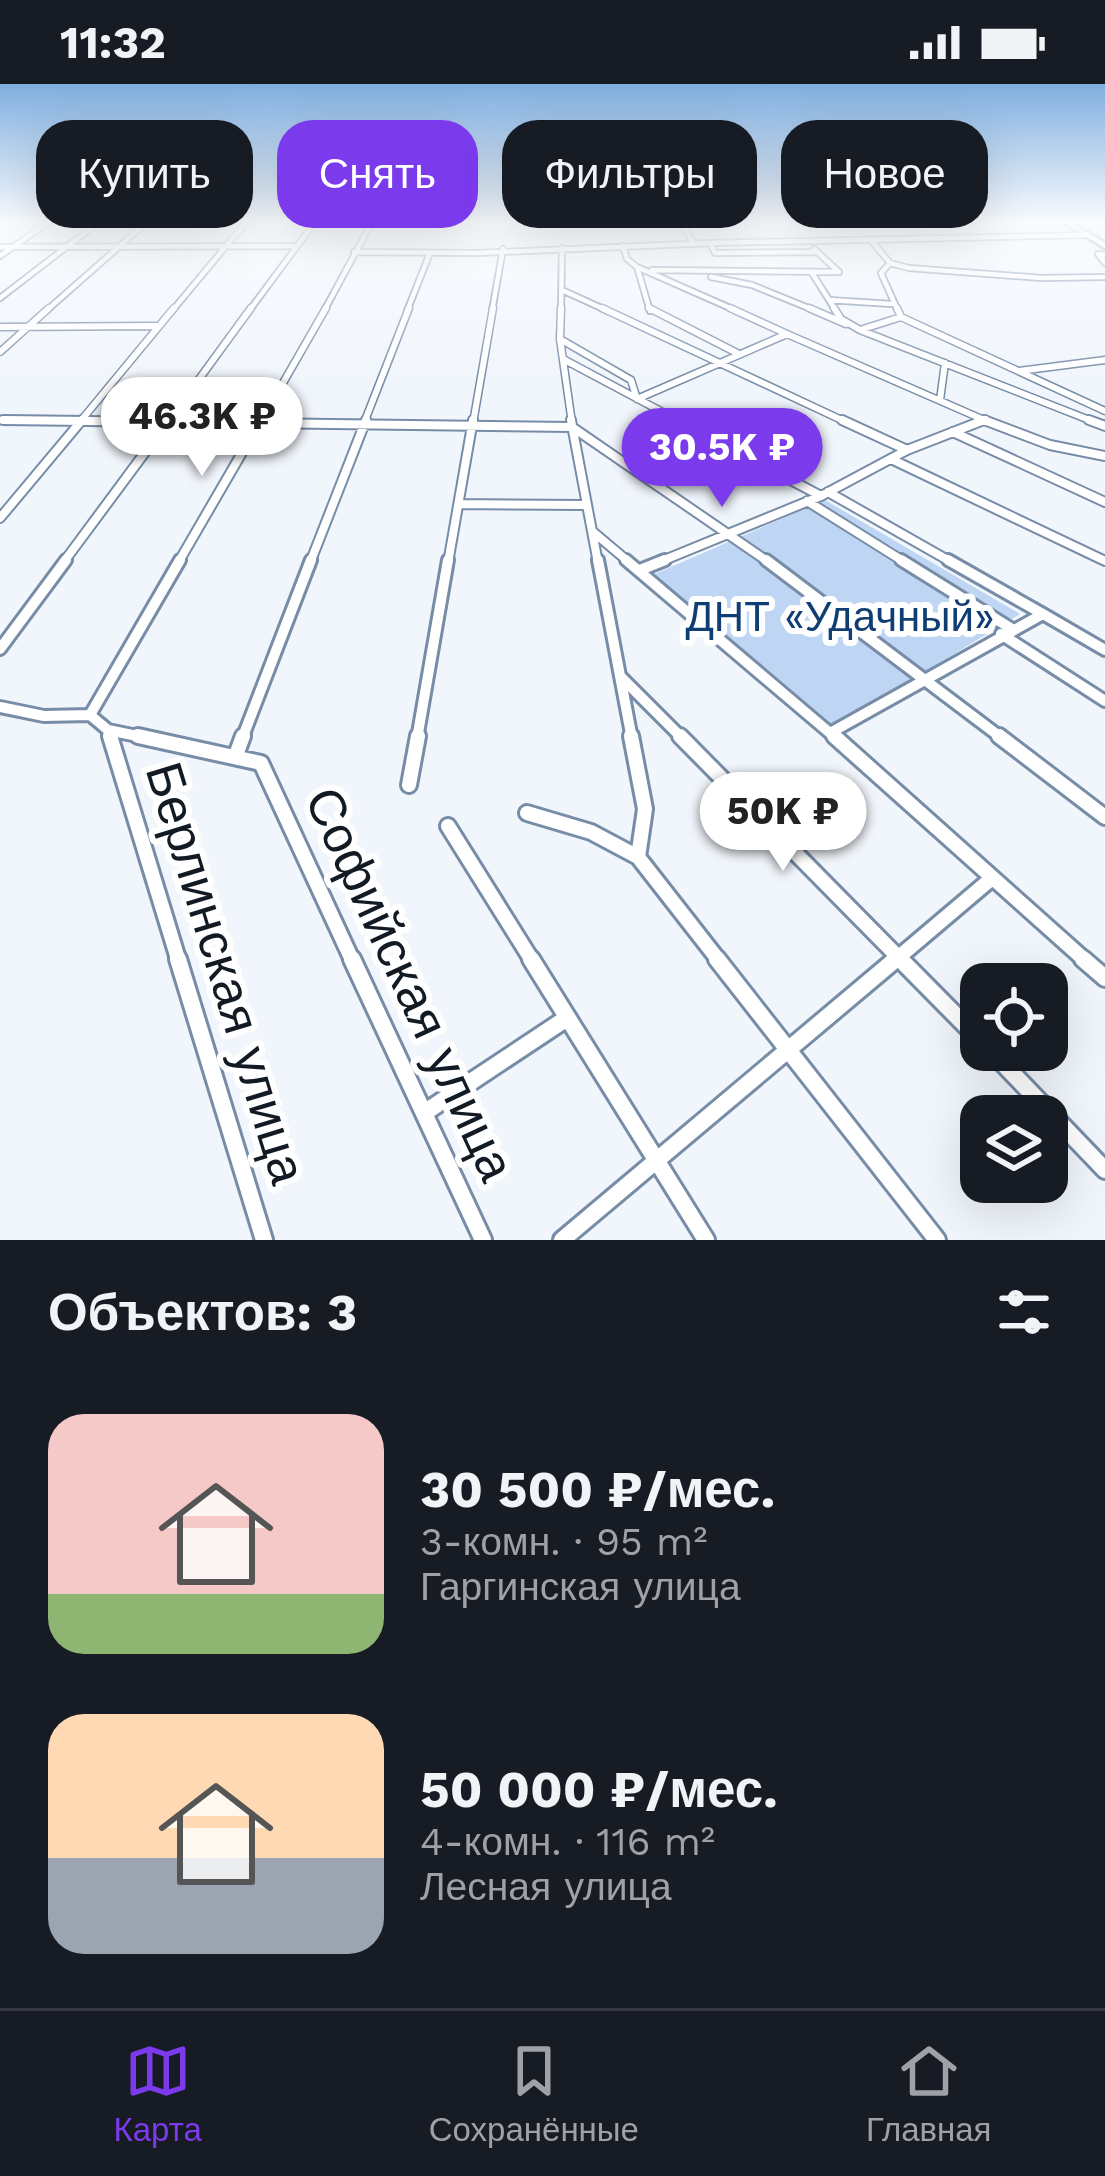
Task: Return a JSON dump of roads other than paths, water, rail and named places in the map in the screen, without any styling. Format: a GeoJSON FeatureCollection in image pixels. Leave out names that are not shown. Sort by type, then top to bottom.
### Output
{"type":"FeatureCollection","features":[{"type":"Feature","properties":{"kind":"street"},"geometry":{"type":"LineString","coordinates":[[0,298],[28,276]]}},
{"type":"Feature","properties":{"kind":"street"},"geometry":{"type":"LineString","coordinates":[[0,352],[86,276]]}},
{"type":"Feature","properties":{"kind":"street"},"geometry":{"type":"LineString","coordinates":[[0,518],[201,276]]}},
{"type":"Feature","properties":{"kind":"street"},"geometry":{"type":"LineString","coordinates":[[0,649],[275,276]]}},
{"type":"Feature","properties":{"kind":"street"},"geometry":{"type":"LineString","coordinates":[[90,715],[345,276]]}},
{"type":"Feature","properties":{"kind":"street"},"geometry":{"type":"LineString","coordinates":[[0,707],[44,716],[90,715],[108,730],[236,755],[421,276]]}},
{"type":"Feature","properties":{"kind":"street"},"geometry":{"type":"LineString","coordinates":[[410,785],[499,276]]}},
{"type":"Feature","properties":{"kind":"street"},"geometry":{"type":"LineString","coordinates":[[563,276],[560,339],[572,427],[645,808],[638,857]]}},
{"type":"Feature","properties":{"kind":"street"},"geometry":{"type":"LineString","coordinates":[[640,276],[650,314],[739,353]]}},
{"type":"Feature","properties":{"kind":"street"},"geometry":{"type":"LineString","coordinates":[[658,276],[1085,459],[1105,456]]}},
{"type":"Feature","properties":{"kind":"street"},"geometry":{"type":"LineString","coordinates":[[705,276],[752,285],[1105,427]]}},
{"type":"Feature","properties":{"kind":"street"},"geometry":{"type":"LineString","coordinates":[[814,276],[841,319],[860,329],[901,317]]}},
{"type":"Feature","properties":{"kind":"street"},"geometry":{"type":"LineString","coordinates":[[882,276],[901,317],[1105,411]]}},
{"type":"Feature","properties":{"kind":"street"},"geometry":{"type":"LineString","coordinates":[[1071,276],[1105,277]]}},
{"type":"Feature","properties":{"kind":"street"},"geometry":{"type":"LineString","coordinates":[[564,291],[907,450]]}},
{"type":"Feature","properties":{"kind":"street"},"geometry":{"type":"LineString","coordinates":[[829,300],[892,304]]}},
{"type":"Feature","properties":{"kind":"street"},"geometry":{"type":"LineString","coordinates":[[0,327],[156,326]]}},
{"type":"Feature","properties":{"kind":"street"},"geometry":{"type":"LineString","coordinates":[[638,399],[787,334]]}},
{"type":"Feature","properties":{"kind":"street"},"geometry":{"type":"LineString","coordinates":[[560,339],[631,380],[638,399]]}},
{"type":"Feature","properties":{"kind":"street"},"geometry":{"type":"LineString","coordinates":[[562,358],[825,494],[1105,650]]}},
{"type":"Feature","properties":{"kind":"street"},"geometry":{"type":"LineString","coordinates":[[1017,371],[1105,360]]}},
{"type":"Feature","properties":{"kind":"street"},"geometry":{"type":"LineString","coordinates":[[940,400],[945,363]]}},
{"type":"Feature","properties":{"kind":"street"},"geometry":{"type":"LineString","coordinates":[[640,570],[825,494],[907,450],[986,419]]}},
{"type":"Feature","properties":{"kind":"street"},"geometry":{"type":"LineString","coordinates":[[3,420],[572,427],[728,532],[1105,817]]}},
{"type":"Feature","properties":{"kind":"street"},"geometry":{"type":"LineString","coordinates":[[953,432],[1105,502]]}},
{"type":"Feature","properties":{"kind":"street"},"geometry":{"type":"LineString","coordinates":[[891,459],[1105,561]]}},
{"type":"Feature","properties":{"kind":"street"},"geometry":{"type":"LineString","coordinates":[[807,501],[1105,701]]}},
{"type":"Feature","properties":{"kind":"street"},"geometry":{"type":"LineString","coordinates":[[460,504],[586,505]]}},
{"type":"Feature","properties":{"kind":"street"},"geometry":{"type":"LineString","coordinates":[[592,531],[1105,978]]}},
{"type":"Feature","properties":{"kind":"street"},"geometry":{"type":"LineString","coordinates":[[830,734],[1043,614]]}},
{"type":"Feature","properties":{"kind":"street"},"geometry":{"type":"LineString","coordinates":[[619,675],[960,1019]]}},
{"type":"Feature","properties":{"kind":"street","name":"Берлинская улица"},"geometry":{"type":"LineString","coordinates":[[108,730],[264,1240]]}},
{"type":"Feature","properties":{"kind":"street","name":"Софийская улица"},"geometry":{"type":"LineString","coordinates":[[236,755],[261,763],[483,1240]]}},
{"type":"Feature","properties":{"kind":"street"},"geometry":{"type":"LineString","coordinates":[[527,813],[591,832],[638,857],[937,1240]]}},
{"type":"Feature","properties":{"kind":"street"},"geometry":{"type":"LineString","coordinates":[[448,826],[706,1240]]}},
{"type":"Feature","properties":{"kind":"street"},"geometry":{"type":"LineString","coordinates":[[562,1240],[991,879]]}},
{"type":"Feature","properties":{"kind":"street"},"geometry":{"type":"LineString","coordinates":[[424,1113],[567,1018]]}},
{"type":"Feature","properties":{"kind":"street"},"geometry":{"type":"LineString","coordinates":[[1010,1071],[1105,1170]]}},
{"type":"Feature","properties":{"kind":"park label","name":"ДНТ «Удачный»"},"geometry":{"type":"Point","coordinates":[840,616]}}]}
